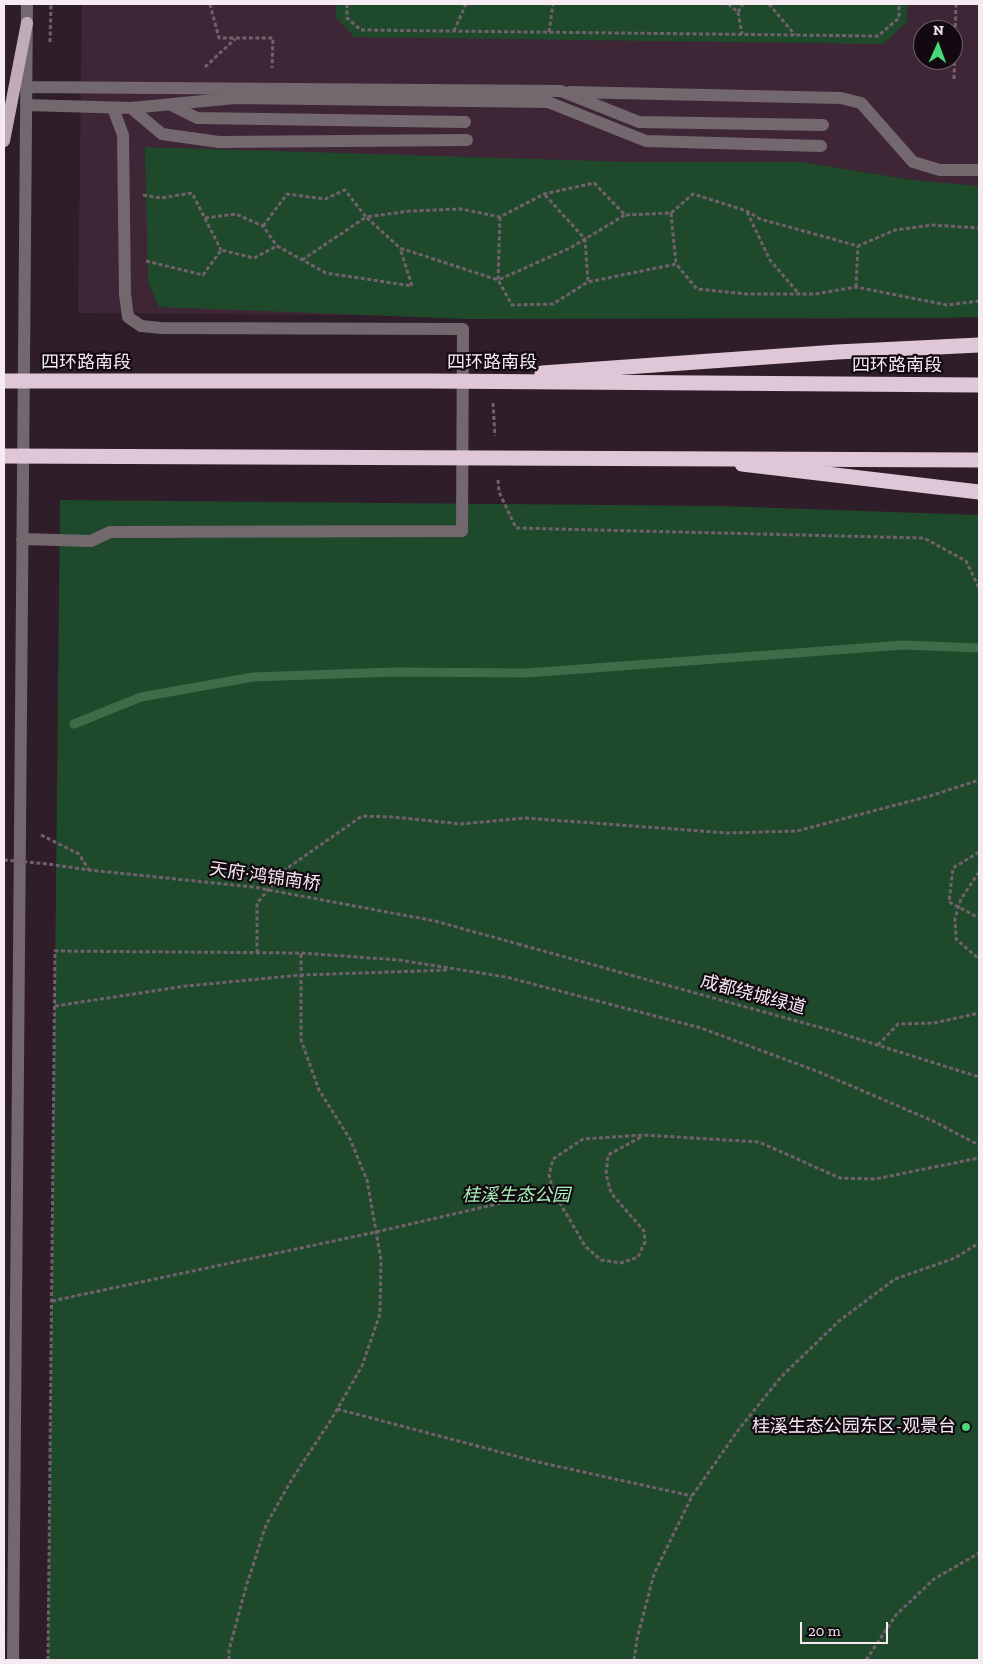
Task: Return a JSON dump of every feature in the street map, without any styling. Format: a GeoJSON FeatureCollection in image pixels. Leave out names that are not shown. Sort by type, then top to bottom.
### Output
{"type":"FeatureCollection","features":[{"type":"Feature","properties":{"kind":"highway"},"geometry":{"type":"LineString","coordinates":[[429,381],[837,352],[979,346]]}},
{"type":"Feature","properties":{"kind":"highway","name":"四环路南段"},"geometry":{"type":"LineString","coordinates":[[4,381],[429,381],[979,385]]}},
{"type":"Feature","properties":{"kind":"highway"},"geometry":{"type":"LineString","coordinates":[[4,456],[979,460]]}},
{"type":"Feature","properties":{"kind":"highway"},"geometry":{"type":"LineString","coordinates":[[703,460],[979,492]]}},
{"type":"Feature","properties":{"kind":"main road"},"geometry":{"type":"LineString","coordinates":[[4,141],[26,23]]}},
{"type":"Feature","properties":{"kind":"street"},"geometry":{"type":"LineString","coordinates":[[13,1660],[27,4]]}},
{"type":"Feature","properties":{"kind":"street"},"geometry":{"type":"LineString","coordinates":[[26,87],[561,91],[841,98],[861,103],[913,162],[940,170],[979,170]]}},
{"type":"Feature","properties":{"kind":"street"},"geometry":{"type":"LineString","coordinates":[[163,88],[170,104],[197,118],[465,122]]}},
{"type":"Feature","properties":{"kind":"street"},"geometry":{"type":"LineString","coordinates":[[561,91],[639,122],[823,125]]}},
{"type":"Feature","properties":{"kind":"street"},"geometry":{"type":"LineString","coordinates":[[26,106],[131,108],[235,98],[548,102],[646,141],[821,146]]}},
{"type":"Feature","properties":{"kind":"street"},"geometry":{"type":"LineString","coordinates":[[22,539],[40,541],[91,540],[110,532],[462,531],[463,329],[171,328],[142,326],[128,317],[125,294],[123,135],[113,108]]}},
{"type":"Feature","properties":{"kind":"street"},"geometry":{"type":"LineString","coordinates":[[131,108],[162,134],[219,142],[467,140]]}},
{"type":"Feature","properties":{"kind":"path"},"geometry":{"type":"LineString","coordinates":[[210,4],[219,38],[273,38],[272,74]]}},
{"type":"Feature","properties":{"kind":"path"},"geometry":{"type":"LineString","coordinates":[[346,4],[347,18],[361,30],[878,36],[899,18],[899,4]]}},
{"type":"Feature","properties":{"kind":"path"},"geometry":{"type":"LineString","coordinates":[[454,31],[466,4]]}},
{"type":"Feature","properties":{"kind":"path"},"geometry":{"type":"LineString","coordinates":[[549,32],[553,4]]}},
{"type":"Feature","properties":{"kind":"path"},"geometry":{"type":"LineString","coordinates":[[728,4],[738,12],[742,34]]}},
{"type":"Feature","properties":{"kind":"path"},"geometry":{"type":"LineString","coordinates":[[738,12],[743,4]]}},
{"type":"Feature","properties":{"kind":"path"},"geometry":{"type":"LineString","coordinates":[[769,4],[795,35]]}},
{"type":"Feature","properties":{"kind":"path"},"geometry":{"type":"LineString","coordinates":[[954,79],[956,4]]}},
{"type":"Feature","properties":{"kind":"path"},"geometry":{"type":"LineString","coordinates":[[184,87],[236,38]]}},
{"type":"Feature","properties":{"kind":"path"},"geometry":{"type":"LineString","coordinates":[[302,260],[366,217],[410,211],[461,209],[500,218],[544,194],[594,183],[625,215]]}},
{"type":"Feature","properties":{"kind":"path"},"geometry":{"type":"LineString","coordinates":[[123,190],[160,198],[192,193],[221,250],[254,258],[277,246]]}},
{"type":"Feature","properties":{"kind":"path"},"geometry":{"type":"LineString","coordinates":[[263,226],[287,194],[325,199],[345,190],[366,217],[400,248],[498,280],[570,248],[625,215],[670,213],[693,194],[746,211],[760,219],[858,246],[895,230],[932,225],[979,228]]}},
{"type":"Feature","properties":{"kind":"path"},"geometry":{"type":"LineString","coordinates":[[544,194],[585,239],[588,282]]}},
{"type":"Feature","properties":{"kind":"path"},"geometry":{"type":"LineString","coordinates":[[746,211],[770,260],[799,294]]}},
{"type":"Feature","properties":{"kind":"path"},"geometry":{"type":"LineString","coordinates":[[670,213],[676,264],[697,289],[747,294],[814,294],[856,287],[947,305],[979,301]]}},
{"type":"Feature","properties":{"kind":"path"},"geometry":{"type":"LineString","coordinates":[[205,218],[236,214],[263,226],[277,246],[326,273],[412,286],[400,248]]}},
{"type":"Feature","properties":{"kind":"path"},"geometry":{"type":"LineString","coordinates":[[500,218],[498,280],[512,305],[553,304],[588,282],[676,264]]}},
{"type":"Feature","properties":{"kind":"path"},"geometry":{"type":"LineString","coordinates":[[856,287],[858,246]]}},
{"type":"Feature","properties":{"kind":"path"},"geometry":{"type":"LineString","coordinates":[[124,256],[203,276],[221,250]]}},
{"type":"Feature","properties":{"kind":"path"},"geometry":{"type":"LineString","coordinates":[[493,400],[495,437]]}},
{"type":"Feature","properties":{"kind":"path"},"geometry":{"type":"LineString","coordinates":[[498,474],[499,492],[516,528],[924,538],[966,561],[979,588]]}},
{"type":"Feature","properties":{"kind":"path"},"geometry":{"type":"LineString","coordinates":[[257,953],[257,903],[286,869],[362,816],[461,824],[525,818],[728,833],[797,831],[930,796],[979,780]]}},
{"type":"Feature","properties":{"kind":"path"},"geometry":{"type":"LineString","coordinates":[[38,834],[79,854],[89,870]]}},
{"type":"Feature","properties":{"kind":"path"},"geometry":{"type":"LineString","coordinates":[[979,852],[953,868],[949,902],[979,918]]}},
{"type":"Feature","properties":{"kind":"path","name":"天府·鸿锦南桥"},"geometry":{"type":"LineString","coordinates":[[4,860],[253,887],[435,921],[518,944]]}},
{"type":"Feature","properties":{"kind":"path"},"geometry":{"type":"LineString","coordinates":[[979,872],[962,899],[955,918],[956,938],[979,959]]}},
{"type":"Feature","properties":{"kind":"path","name":"成都绕城绿道"},"geometry":{"type":"LineString","coordinates":[[518,944],[833,1031],[979,1076]]}},
{"type":"Feature","properties":{"kind":"path"},"geometry":{"type":"LineString","coordinates":[[48,1660],[55,951],[301,953],[399,960],[506,977],[701,1028],[820,1072],[933,1121],[979,1145]]}},
{"type":"Feature","properties":{"kind":"path"},"geometry":{"type":"LineString","coordinates":[[229,1660],[229,1650],[246,1586],[266,1525],[292,1479],[337,1410],[362,1366],[380,1314],[381,1260],[367,1180],[350,1138],[319,1090],[301,1040],[301,953]]}},
{"type":"Feature","properties":{"kind":"path"},"geometry":{"type":"LineString","coordinates":[[55,1006],[186,986],[301,975],[458,969]]}},
{"type":"Feature","properties":{"kind":"path"},"geometry":{"type":"LineString","coordinates":[[878,1045],[898,1024],[934,1023],[979,1013]]}},
{"type":"Feature","properties":{"kind":"path"},"geometry":{"type":"LineString","coordinates":[[644,1135],[608,1155],[606,1174],[611,1192],[644,1231],[645,1242],[638,1257],[621,1263],[602,1260],[585,1246],[553,1192],[549,1175],[553,1159],[583,1139],[644,1135],[759,1142],[840,1178],[875,1179],[979,1158]]}},
{"type":"Feature","properties":{"kind":"path"},"geometry":{"type":"LineString","coordinates":[[52,1301],[553,1192]]}},
{"type":"Feature","properties":{"kind":"path"},"geometry":{"type":"LineString","coordinates":[[634,1660],[637,1639],[654,1574],[692,1496],[739,1429],[781,1377],[839,1321],[895,1279],[955,1258],[979,1243]]}},
{"type":"Feature","properties":{"kind":"path"},"geometry":{"type":"LineString","coordinates":[[337,1410],[538,1462],[692,1496]]}},
{"type":"Feature","properties":{"kind":"path"},"geometry":{"type":"LineString","coordinates":[[866,1660],[896,1615],[934,1579],[979,1553]]}},
{"type":"Feature","properties":{"kind":"shaded area"},"geometry":{"type":"Polygon","coordinates":[[[82,4],[979,4],[979,306],[837,319],[78,313],[82,4]]]}},
{"type":"Feature","properties":{"kind":"green space"},"geometry":{"type":"Polygon","coordinates":[[[336,4],[907,4],[907,22],[883,44],[354,37],[336,17],[336,4]]]}},
{"type":"Feature","properties":{"kind":"green space"},"geometry":{"type":"Polygon","coordinates":[[[145,147],[631,162],[803,162],[912,180],[979,186],[979,317],[467,319],[159,307],[148,282],[145,147]]]}},
{"type":"Feature","properties":{"kind":"green space","name":"桂溪生态公园"},"geometry":{"type":"Polygon","coordinates":[[[60,500],[719,506],[979,515],[979,1660],[48,1660],[60,500]]]}},
{"type":"Feature","properties":{"kind":"waterway"},"geometry":{"type":"LineString","coordinates":[[74,724],[141,697],[253,677],[394,672],[527,673],[903,645],[979,648]]}},
{"type":"Feature","properties":{"kind":"place","name":"桂溪生态公园东区-观景台"},"geometry":{"type":"Point","coordinates":[966,1427]}}]}
